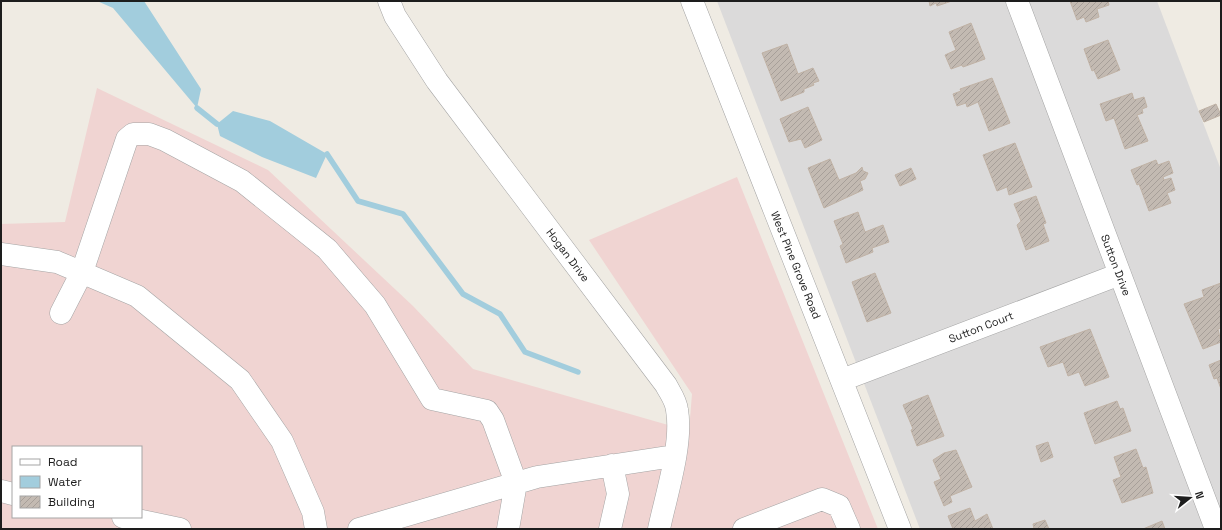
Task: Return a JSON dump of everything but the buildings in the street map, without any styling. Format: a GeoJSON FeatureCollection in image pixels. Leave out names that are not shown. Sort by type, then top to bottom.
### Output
{"type":"FeatureCollection","features":[{"type":"Feature","properties":{"kind":"street","name":"Hogan Drive"},"geometry":{"type":"LineString","coordinates":[[389,1],[395,16],[437,81],[666,385],[674,399],[677,410],[678,440],[659,529]]}},
{"type":"Feature","properties":{"kind":"street","name":"West Pine Grove Road"},"geometry":{"type":"LineString","coordinates":[[692,1],[900,529]]}},
{"type":"Feature","properties":{"kind":"street","name":"Sutton Drive"},"geometry":{"type":"LineString","coordinates":[[1017,1],[1216,529]]}},
{"type":"Feature","properties":{"kind":"street"},"geometry":{"type":"LineString","coordinates":[[61,313],[82,272],[127,139],[133,134],[149,134],[165,140],[242,181],[327,248],[374,305],[432,399],[487,410],[493,420],[516,483],[508,529]]}},
{"type":"Feature","properties":{"kind":"street"},"geometry":{"type":"LineString","coordinates":[[1,254],[58,262],[137,296],[240,380],[282,441],[313,512],[316,529]]}},
{"type":"Feature","properties":{"kind":"street","name":"Sutton Court"},"geometry":{"type":"LineString","coordinates":[[842,380],[1120,274]]}},
{"type":"Feature","properties":{"kind":"street"},"geometry":{"type":"LineString","coordinates":[[359,529],[412,521],[516,483],[537,477],[674,456]]}},
{"type":"Feature","properties":{"kind":"street"},"geometry":{"type":"LineString","coordinates":[[610,529],[618,494],[612,466]]}},
{"type":"Feature","properties":{"kind":"street"},"geometry":{"type":"LineString","coordinates":[[1,491],[12,494]]}},
{"type":"Feature","properties":{"kind":"street"},"geometry":{"type":"LineString","coordinates":[[744,529],[822,499],[840,506],[848,529]]}},
{"type":"Feature","properties":{"kind":"street"},"geometry":{"type":"LineString","coordinates":[[128,518],[180,529]]}},
{"type":"Feature","properties":{"kind":"shaded area"},"geometry":{"type":"Polygon","coordinates":[[[717,1],[1157,1],[1221,170],[1221,529],[920,529],[717,1]]]}},
{"type":"Feature","properties":{"kind":"shaded area"},"geometry":{"type":"Polygon","coordinates":[[[97,88],[268,170],[413,306],[473,369],[689,431],[692,394],[589,240],[737,177],[878,529],[1,529],[1,224],[65,222],[97,88]]]}},
{"type":"Feature","properties":{"kind":"water"},"geometry":{"type":"Polygon","coordinates":[[[97,1],[144,1],[201,89],[197,108],[113,8],[97,1]]]}},
{"type":"Feature","properties":{"kind":"water"},"geometry":{"type":"Polygon","coordinates":[[[233,111],[270,121],[327,154],[316,178],[262,157],[220,136],[217,124],[233,111]]]}},
{"type":"Feature","properties":{"kind":"waterway"},"geometry":{"type":"LineString","coordinates":[[197,108],[217,124]]}},
{"type":"Feature","properties":{"kind":"waterway"},"geometry":{"type":"LineString","coordinates":[[327,154],[358,201],[403,214],[463,294],[500,314],[525,352],[578,372]]}}]}
